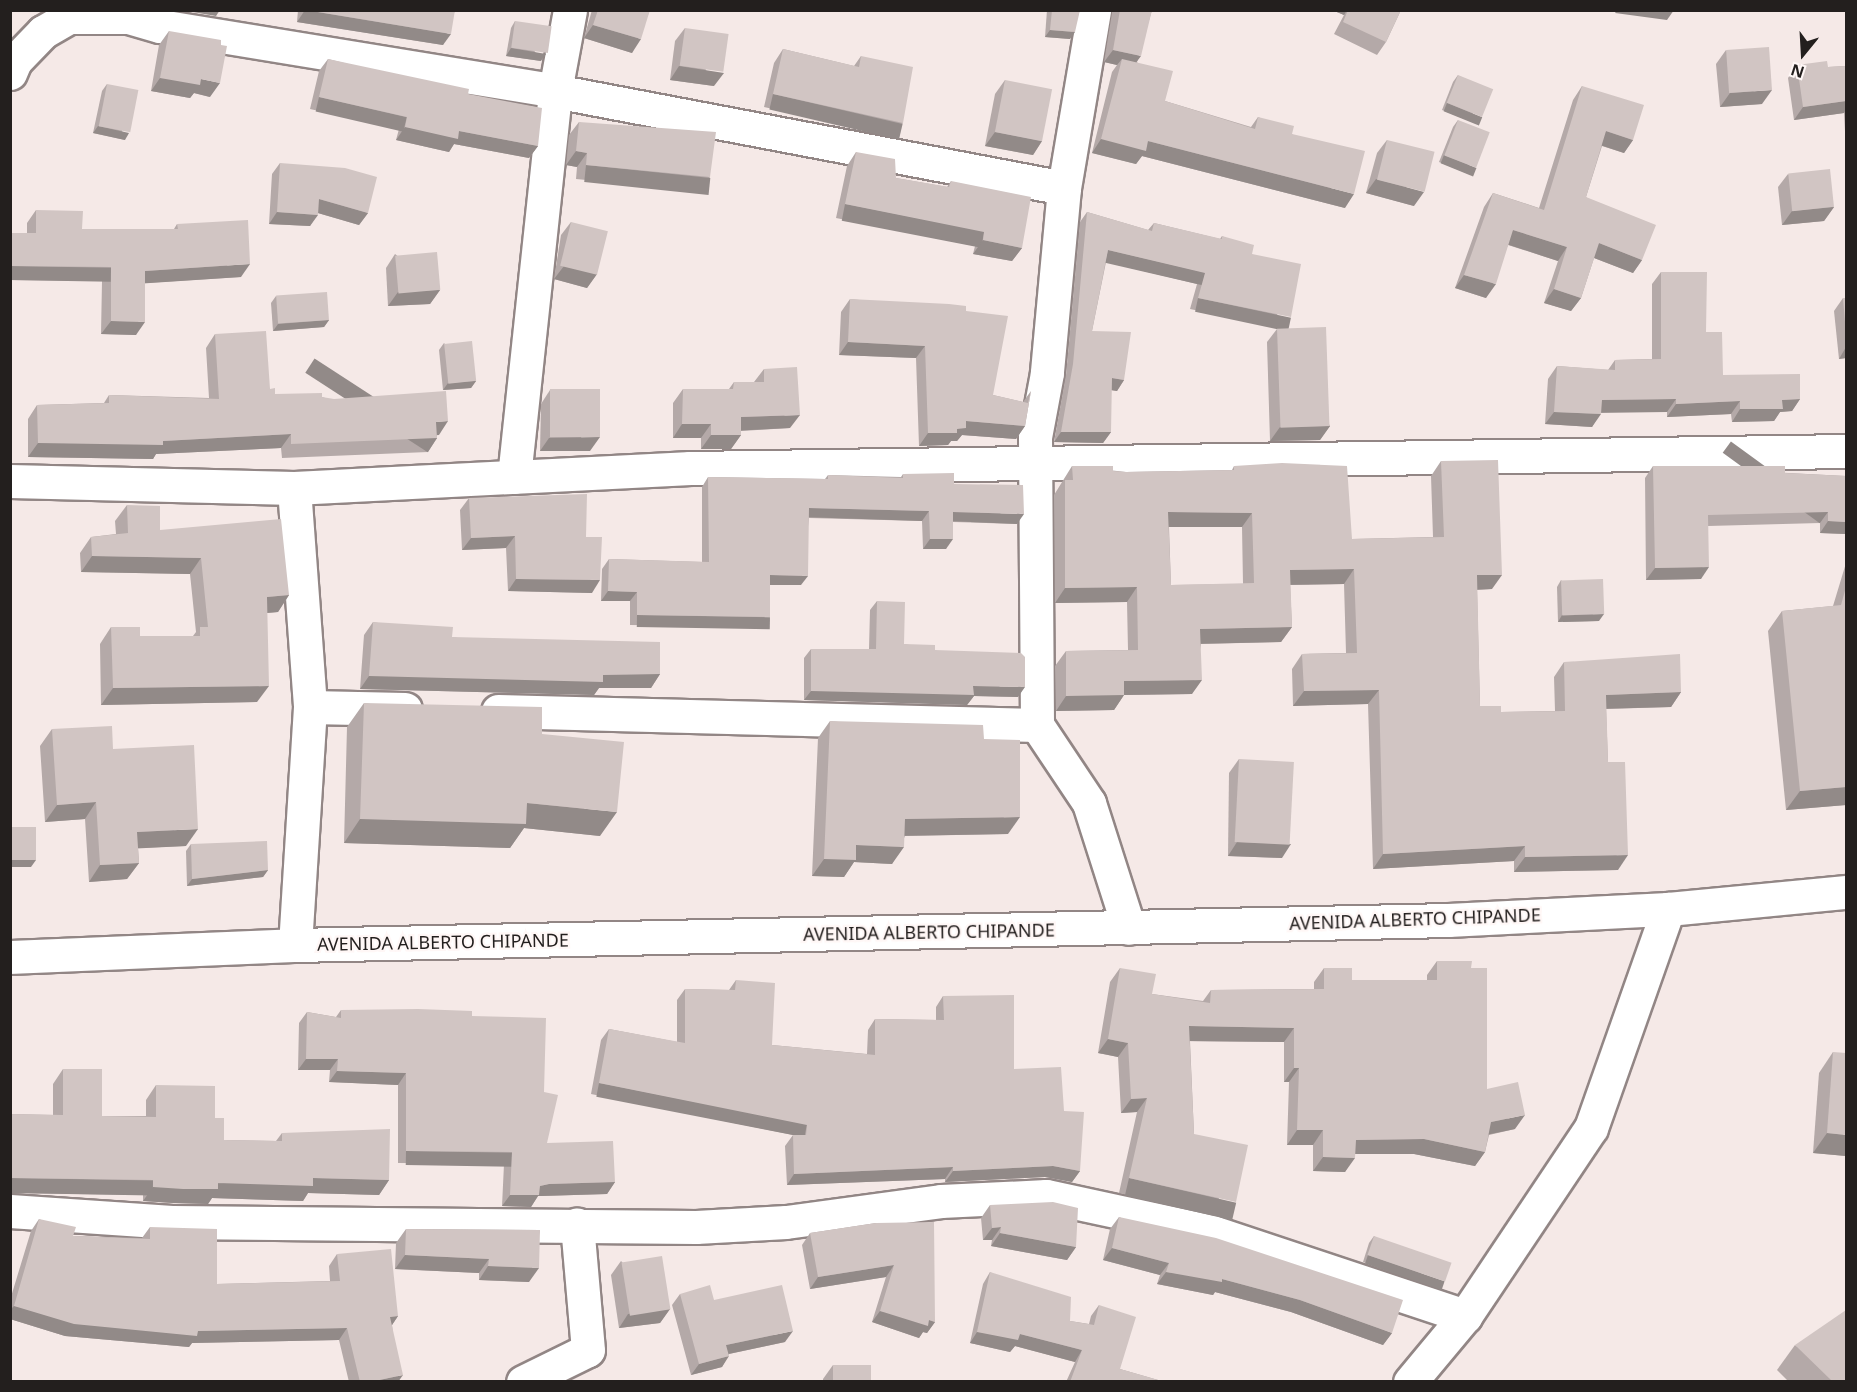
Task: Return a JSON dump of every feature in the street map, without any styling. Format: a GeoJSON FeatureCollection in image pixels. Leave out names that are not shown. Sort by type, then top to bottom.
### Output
{"type":"FeatureCollection","features":[{"type":"Feature","properties":{"kind":"street"},"geometry":{"type":"LineString","coordinates":[[514,477],[555,91],[570,10]]}},
{"type":"Feature","properties":{"kind":"street"},"geometry":{"type":"LineString","coordinates":[[1094,10],[1064,188],[1047,373],[1035,436],[1038,462],[1037,726],[1089,803],[1129,928]]}},
{"type":"Feature","properties":{"kind":"street"},"geometry":{"type":"LineString","coordinates":[[10,73],[15,61],[43,32],[69,17],[128,14],[555,91],[1064,188]]}},
{"type":"Feature","properties":{"kind":"street"},"geometry":{"type":"LineString","coordinates":[[10,481],[294,489],[690,468],[1846,451]]}},
{"type":"Feature","properties":{"kind":"street"},"geometry":{"type":"LineString","coordinates":[[294,489],[310,707],[295,945]]}},
{"type":"Feature","properties":{"kind":"street"},"geometry":{"type":"LineString","coordinates":[[310,707],[438,710]]}},
{"type":"Feature","properties":{"kind":"street"},"geometry":{"type":"LineString","coordinates":[[473,710],[1037,726]]}},
{"type":"Feature","properties":{"kind":"street","name":"AVENIDA ALBERTO CHIPANDE"},"geometry":{"type":"LineString","coordinates":[[10,957],[295,945],[1448,920],[1668,909],[1846,892]]}},
{"type":"Feature","properties":{"kind":"street"},"geometry":{"type":"LineString","coordinates":[[1410,1382],[1465,1316],[1591,1128],[1668,909]]}},
{"type":"Feature","properties":{"kind":"street"},"geometry":{"type":"LineString","coordinates":[[10,1211],[172,1222],[577,1224],[696,1227],[786,1222],[941,1201],[1046,1196],[1212,1233],[1465,1316]]}},
{"type":"Feature","properties":{"kind":"street"},"geometry":{"type":"LineString","coordinates":[[523,1382],[588,1350],[577,1224]]}},
{"type":"Feature","properties":{"kind":"building"},"geometry":{"type":"Polygon","coordinates":[[[306,10],[455,10],[451,34],[306,10]]]}},
{"type":"Feature","properties":{"kind":"building"},"geometry":{"type":"Polygon","coordinates":[[[598,10],[650,10],[641,39],[593,25],[598,10]]]}},
{"type":"Feature","properties":{"kind":"building"},"geometry":{"type":"Polygon","coordinates":[[[1052,10],[1080,10],[1075,32],[1050,30],[1052,10]]]}},
{"type":"Feature","properties":{"kind":"building"},"geometry":{"type":"Polygon","coordinates":[[[1120,10],[1152,10],[1141,56],[1113,50],[1120,10]]]}},
{"type":"Feature","properties":{"kind":"building"},"geometry":{"type":"Polygon","coordinates":[[[1348,10],[1401,10],[1386,42],[1343,22],[1348,10]]]}},
{"type":"Feature","properties":{"kind":"building"},"geometry":{"type":"Polygon","coordinates":[[[515,21],[552,26],[548,53],[511,48],[515,21]]]}},
{"type":"Feature","properties":{"kind":"building"},"geometry":{"type":"Polygon","coordinates":[[[685,28],[729,34],[723,72],[680,66],[685,28]]]}},
{"type":"Feature","properties":{"kind":"building"},"geometry":{"type":"Polygon","coordinates":[[[169,31],[221,40],[221,45],[227,46],[220,83],[201,79],[200,85],[160,78],[169,31]]]}},
{"type":"Feature","properties":{"kind":"building"},"geometry":{"type":"Polygon","coordinates":[[[1769,47],[1772,90],[1729,93],[1726,50],[1769,47]]]}},
{"type":"Feature","properties":{"kind":"building"},"geometry":{"type":"Polygon","coordinates":[[[783,49],[859,67],[861,56],[913,67],[903,123],[773,94],[783,49]]]}},
{"type":"Feature","properties":{"kind":"building"},"geometry":{"type":"Polygon","coordinates":[[[328,59],[469,89],[468,94],[542,108],[538,146],[459,131],[458,139],[405,127],[407,117],[319,97],[328,59]]]}},
{"type":"Feature","properties":{"kind":"building"},"geometry":{"type":"Polygon","coordinates":[[[1122,59],[1173,71],[1165,101],[1255,129],[1258,117],[1294,126],[1292,134],[1365,151],[1354,194],[1148,141],[1146,151],[1101,139],[1122,59]]]}},
{"type":"Feature","properties":{"kind":"building"},"geometry":{"type":"Polygon","coordinates":[[[1827,61],[1828,67],[1846,66],[1846,101],[1803,107],[1797,65],[1827,61]]]}},
{"type":"Feature","properties":{"kind":"building"},"geometry":{"type":"Polygon","coordinates":[[[1458,75],[1493,89],[1482,117],[1447,103],[1458,75]]]}},
{"type":"Feature","properties":{"kind":"building"},"geometry":{"type":"Polygon","coordinates":[[[1005,80],[1052,89],[1042,141],[995,132],[1005,80]]]}},
{"type":"Feature","properties":{"kind":"building"},"geometry":{"type":"Polygon","coordinates":[[[107,84],[138,90],[130,132],[99,126],[107,84]]]}},
{"type":"Feature","properties":{"kind":"building"},"geometry":{"type":"Polygon","coordinates":[[[1582,86],[1644,105],[1633,140],[1606,131],[1586,197],[1656,225],[1642,260],[1599,243],[1581,298],[1554,289],[1567,247],[1513,230],[1496,284],[1464,275],[1493,193],[1544,210],[1582,86]]]}},
{"type":"Feature","properties":{"kind":"building"},"geometry":{"type":"Polygon","coordinates":[[[1458,120],[1490,132],[1476,168],[1444,155],[1458,120]]]}},
{"type":"Feature","properties":{"kind":"building"},"geometry":{"type":"Polygon","coordinates":[[[579,122],[716,132],[710,177],[586,165],[587,153],[576,151],[579,122]]]}},
{"type":"Feature","properties":{"kind":"building"},"geometry":{"type":"Polygon","coordinates":[[[1387,140],[1435,152],[1425,192],[1377,180],[1387,140]]]}},
{"type":"Feature","properties":{"kind":"building"},"geometry":{"type":"Polygon","coordinates":[[[856,152],[895,159],[896,178],[949,187],[951,181],[1031,197],[1022,248],[983,240],[984,232],[845,204],[856,152]]]}},
{"type":"Feature","properties":{"kind":"building"},"geometry":{"type":"Polygon","coordinates":[[[280,163],[345,168],[377,177],[368,213],[319,199],[318,215],[277,212],[280,163]]]}},
{"type":"Feature","properties":{"kind":"building"},"geometry":{"type":"Polygon","coordinates":[[[1830,169],[1834,207],[1792,211],[1788,173],[1830,169]]]}},
{"type":"Feature","properties":{"kind":"building"},"geometry":{"type":"Polygon","coordinates":[[[36,210],[83,211],[82,229],[178,229],[177,224],[248,220],[250,264],[145,271],[145,322],[111,321],[111,267],[10,266],[10,233],[36,233],[36,210]]]}},
{"type":"Feature","properties":{"kind":"building"},"geometry":{"type":"Polygon","coordinates":[[[1087,212],[1152,231],[1154,223],[1222,239],[1222,236],[1254,245],[1252,254],[1301,264],[1291,317],[1198,298],[1205,273],[1108,250],[1092,331],[1131,332],[1124,380],[1112,378],[1111,432],[1061,432],[1073,364],[1087,212]]]}},
{"type":"Feature","properties":{"kind":"building"},"geometry":{"type":"Polygon","coordinates":[[[571,222],[608,231],[597,275],[560,266],[571,222]]]}},
{"type":"Feature","properties":{"kind":"building"},"geometry":{"type":"Polygon","coordinates":[[[437,252],[440,290],[398,294],[395,256],[437,252]]]}},
{"type":"Feature","properties":{"kind":"building"},"geometry":{"type":"Polygon","coordinates":[[[1661,272],[1707,272],[1706,332],[1722,332],[1723,375],[1800,374],[1800,399],[1782,400],[1783,409],[1740,409],[1740,401],[1676,404],[1676,399],[1602,400],[1601,414],[1554,412],[1557,366],[1615,370],[1615,360],[1661,359],[1661,272]]]}},
{"type":"Feature","properties":{"kind":"building"},"geometry":{"type":"Polygon","coordinates":[[[327,292],[329,320],[278,323],[276,296],[327,292]]]}},
{"type":"Feature","properties":{"kind":"building"},"geometry":{"type":"Polygon","coordinates":[[[1843,298],[1846,298],[1846,334],[1843,298]]]}},
{"type":"Feature","properties":{"kind":"building"},"geometry":{"type":"Polygon","coordinates":[[[850,299],[949,304],[966,306],[966,311],[1008,316],[993,395],[1028,403],[1031,391],[1025,426],[966,421],[966,428],[957,429],[957,433],[928,433],[925,346],[848,342],[850,299]]]}},
{"type":"Feature","properties":{"kind":"building"},"geometry":{"type":"Polygon","coordinates":[[[1326,327],[1329,426],[1280,428],[1277,329],[1326,327]]]}},
{"type":"Feature","properties":{"kind":"building"},"geometry":{"type":"Polygon","coordinates":[[[266,331],[270,389],[275,388],[275,394],[322,393],[322,397],[334,399],[446,391],[448,421],[436,422],[437,438],[291,444],[291,434],[163,441],[163,445],[38,443],[37,405],[109,403],[109,395],[219,399],[215,334],[266,331]]]}},
{"type":"Feature","properties":{"kind":"building"},"geometry":{"type":"Polygon","coordinates":[[[472,341],[476,381],[448,384],[444,344],[472,341]]]}},
{"type":"Feature","properties":{"kind":"building"},"geometry":{"type":"Polygon","coordinates":[[[797,367],[800,415],[741,417],[741,435],[711,435],[711,424],[682,424],[683,389],[733,389],[734,382],[764,382],[764,369],[797,367]]]}},
{"type":"Feature","properties":{"kind":"building"},"geometry":{"type":"Polygon","coordinates":[[[550,389],[600,389],[600,437],[550,437],[550,389]]]}},
{"type":"Feature","properties":{"kind":"building"},"geometry":{"type":"Polygon","coordinates":[[[1498,460],[1502,575],[1477,575],[1480,706],[1501,706],[1501,712],[1565,711],[1564,662],[1680,654],[1681,692],[1606,695],[1608,762],[1625,762],[1628,855],[1525,857],[1525,846],[1383,854],[1379,690],[1304,691],[1302,654],[1357,653],[1354,569],[1290,570],[1292,627],[1200,629],[1202,680],[1124,681],[1124,695],[1066,696],[1066,651],[1138,650],[1137,587],[1065,588],[1065,480],[1073,480],[1072,466],[1113,466],[1113,471],[1126,472],[1234,470],[1234,466],[1282,463],[1347,466],[1352,539],[1444,537],[1441,461],[1498,460]],[[1168,512],[1171,585],[1254,583],[1252,513],[1168,512]]]}},
{"type":"Feature","properties":{"kind":"building"},"geometry":{"type":"Polygon","coordinates":[[[1653,466],[1785,466],[1785,473],[1846,476],[1846,522],[1828,521],[1828,512],[1708,515],[1709,567],[1655,568],[1653,466]]]}},
{"type":"Feature","properties":{"kind":"building"},"geometry":{"type":"Polygon","coordinates":[[[954,473],[954,484],[1023,485],[1024,514],[953,512],[953,539],[930,539],[929,511],[809,508],[808,576],[770,575],[770,617],[637,615],[637,592],[608,591],[609,559],[709,562],[708,477],[828,479],[828,475],[903,478],[903,474],[954,473]]]}},
{"type":"Feature","properties":{"kind":"building"},"geometry":{"type":"Polygon","coordinates":[[[587,494],[586,537],[602,537],[600,580],[516,579],[515,536],[471,538],[469,498],[587,494]]]}},
{"type":"Feature","properties":{"kind":"building"},"geometry":{"type":"Polygon","coordinates":[[[127,505],[160,506],[160,530],[281,519],[289,595],[267,597],[269,686],[113,688],[111,627],[140,627],[140,636],[200,636],[200,627],[208,627],[201,558],[92,556],[91,537],[128,533],[127,505]]]}},
{"type":"Feature","properties":{"kind":"building"},"geometry":{"type":"Polygon","coordinates":[[[1603,579],[1604,614],[1562,615],[1561,580],[1603,579]]]}},
{"type":"Feature","properties":{"kind":"building"},"geometry":{"type":"Polygon","coordinates":[[[1846,587],[1846,787],[1800,791],[1782,611],[1841,605],[1846,587]]]}},
{"type":"Feature","properties":{"kind":"building"},"geometry":{"type":"Polygon","coordinates":[[[877,601],[905,602],[904,644],[935,645],[935,650],[1021,653],[1025,657],[1025,687],[973,686],[974,695],[811,691],[811,649],[876,649],[877,601]]]}},
{"type":"Feature","properties":{"kind":"building"},"geometry":{"type":"Polygon","coordinates":[[[373,622],[453,627],[452,637],[660,642],[660,674],[603,675],[603,682],[369,676],[373,622]]]}},
{"type":"Feature","properties":{"kind":"building"},"geometry":{"type":"Polygon","coordinates":[[[364,703],[542,707],[542,734],[624,742],[617,812],[527,803],[526,824],[360,819],[364,703]]]}},
{"type":"Feature","properties":{"kind":"building"},"geometry":{"type":"Polygon","coordinates":[[[830,721],[983,725],[984,739],[1020,740],[1020,817],[905,819],[904,847],[856,845],[856,860],[824,859],[830,721]]]}},
{"type":"Feature","properties":{"kind":"building"},"geometry":{"type":"Polygon","coordinates":[[[112,726],[113,749],[194,745],[198,829],[137,832],[139,863],[100,865],[96,802],[57,805],[52,729],[112,726]]]}},
{"type":"Feature","properties":{"kind":"building"},"geometry":{"type":"Polygon","coordinates":[[[1239,759],[1294,762],[1290,845],[1235,842],[1239,759]]]}},
{"type":"Feature","properties":{"kind":"building"},"geometry":{"type":"Polygon","coordinates":[[[10,827],[36,827],[36,860],[10,860],[10,827]]]}},
{"type":"Feature","properties":{"kind":"building"},"geometry":{"type":"Polygon","coordinates":[[[267,841],[268,870],[192,879],[191,844],[267,841]]]}},
{"type":"Feature","properties":{"kind":"building"},"geometry":{"type":"Polygon","coordinates":[[[1437,961],[1472,961],[1471,968],[1487,968],[1487,1089],[1518,1082],[1525,1115],[1491,1122],[1485,1152],[1424,1139],[1356,1140],[1355,1158],[1323,1157],[1323,1130],[1297,1130],[1299,1068],[1294,1068],[1294,1028],[1189,1026],[1194,1134],[1248,1145],[1236,1202],[1129,1178],[1147,1098],[1131,1099],[1128,1043],[1108,1039],[1120,968],[1156,974],[1152,994],[1210,1003],[1211,990],[1324,989],[1324,968],[1352,968],[1352,980],[1437,980],[1437,961]]]}},
{"type":"Feature","properties":{"kind":"building"},"geometry":{"type":"Polygon","coordinates":[[[736,980],[775,983],[772,1045],[875,1055],[875,1019],[944,1020],[943,996],[1014,995],[1014,1069],[1061,1067],[1064,1111],[1084,1112],[1080,1171],[1053,1166],[953,1171],[953,1167],[794,1174],[793,1135],[806,1135],[807,1125],[599,1083],[609,1029],[685,1043],[685,989],[735,990],[736,980]]]}},
{"type":"Feature","properties":{"kind":"building"},"geometry":{"type":"Polygon","coordinates":[[[341,1010],[472,1011],[472,1016],[546,1018],[544,1092],[558,1095],[547,1143],[613,1141],[615,1182],[549,1184],[540,1186],[539,1195],[510,1195],[512,1152],[406,1151],[406,1073],[337,1071],[338,1059],[306,1059],[307,1012],[341,1018],[341,1010]]]}},
{"type":"Feature","properties":{"kind":"building"},"geometry":{"type":"Polygon","coordinates":[[[1833,1052],[1846,1053],[1846,1135],[1827,1133],[1833,1052]]]}},
{"type":"Feature","properties":{"kind":"building"},"geometry":{"type":"Polygon","coordinates":[[[63,1069],[102,1069],[102,1116],[156,1117],[156,1085],[215,1086],[215,1118],[224,1118],[224,1140],[282,1141],[282,1133],[390,1129],[389,1180],[313,1178],[313,1186],[218,1183],[218,1189],[183,1189],[153,1187],[153,1180],[10,1178],[10,1114],[63,1115],[63,1069]]]}},
{"type":"Feature","properties":{"kind":"building"},"geometry":{"type":"Polygon","coordinates":[[[1053,1202],[1078,1208],[1076,1247],[1000,1233],[1001,1227],[992,1228],[990,1205],[1053,1202]]]}},
{"type":"Feature","properties":{"kind":"building"},"geometry":{"type":"Polygon","coordinates":[[[1119,1217],[1216,1238],[1403,1300],[1392,1333],[1300,1300],[1222,1279],[1222,1282],[1166,1272],[1169,1263],[1112,1248],[1119,1217]]]}},
{"type":"Feature","properties":{"kind":"building"},"geometry":{"type":"Polygon","coordinates":[[[39,1219],[76,1227],[73,1236],[150,1239],[150,1227],[217,1229],[217,1284],[340,1281],[337,1254],[391,1249],[398,1316],[390,1317],[403,1375],[360,1382],[347,1328],[198,1331],[197,1336],[74,1324],[14,1306],[39,1219]]]}},
{"type":"Feature","properties":{"kind":"building"},"geometry":{"type":"Polygon","coordinates":[[[934,1222],[935,1322],[929,1320],[928,1326],[880,1311],[894,1265],[818,1277],[810,1233],[876,1223],[934,1222]]]}},
{"type":"Feature","properties":{"kind":"building"},"geometry":{"type":"Polygon","coordinates":[[[406,1229],[540,1230],[539,1268],[488,1266],[489,1259],[405,1255],[406,1229]]]}},
{"type":"Feature","properties":{"kind":"building"},"geometry":{"type":"Polygon","coordinates":[[[1374,1236],[1452,1263],[1445,1282],[1367,1255],[1374,1236]]]}},
{"type":"Feature","properties":{"kind":"building"},"geometry":{"type":"Polygon","coordinates":[[[662,1256],[670,1309],[630,1316],[622,1262],[662,1256]]]}},
{"type":"Feature","properties":{"kind":"building"},"geometry":{"type":"Polygon","coordinates":[[[990,1272],[1071,1297],[1070,1321],[1094,1325],[1099,1305],[1136,1317],[1120,1369],[1165,1382],[1070,1382],[1082,1350],[1020,1334],[1018,1340],[977,1332],[990,1272]]]}},
{"type":"Feature","properties":{"kind":"building"},"geometry":{"type":"Polygon","coordinates":[[[710,1285],[714,1300],[782,1285],[793,1331],[726,1345],[729,1356],[699,1364],[680,1294],[710,1285]]]}},
{"type":"Feature","properties":{"kind":"building"},"geometry":{"type":"Polygon","coordinates":[[[1846,1310],[1846,1382],[1833,1382],[1795,1345],[1846,1310]]]}},
{"type":"Feature","properties":{"kind":"building"},"geometry":{"type":"Polygon","coordinates":[[[833,1365],[871,1365],[871,1382],[833,1382],[833,1365]]]}}]}
